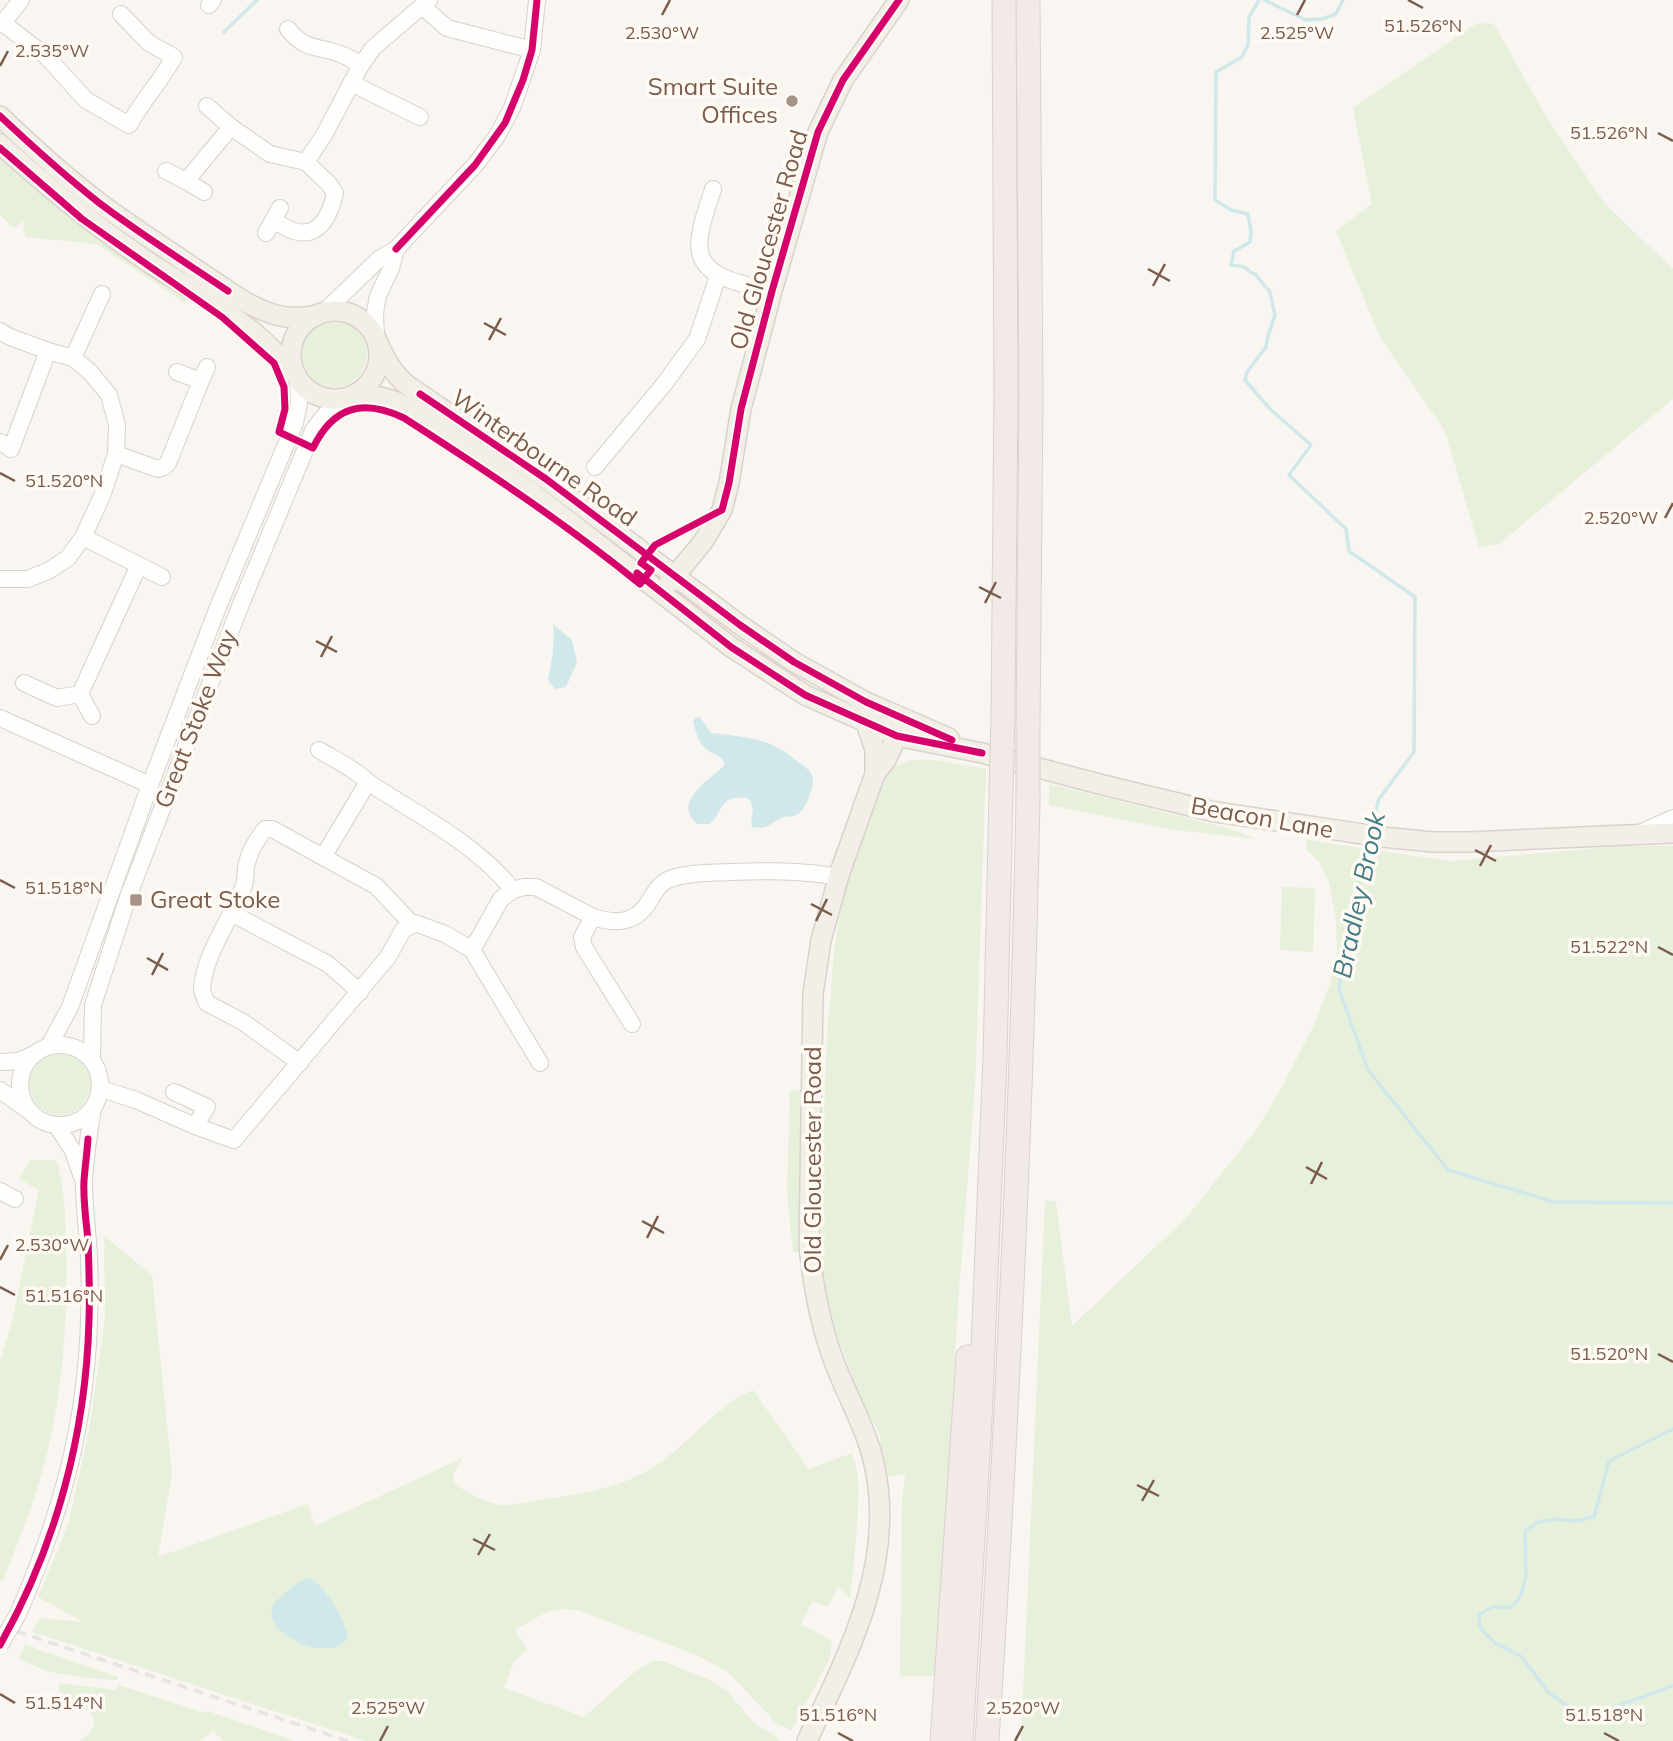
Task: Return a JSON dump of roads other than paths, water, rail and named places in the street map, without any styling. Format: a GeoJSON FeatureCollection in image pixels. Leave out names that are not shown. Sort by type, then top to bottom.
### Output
{"type":"FeatureCollection","features":[{"type":"Feature","properties":{"kind":"highway"},"geometry":{"type":"LineString","coordinates":[[961,1741],[980,1420],[995,1058],[1002,793],[1006,408],[1004,0]]}},
{"type":"Feature","properties":{"kind":"highway"},"geometry":{"type":"LineString","coordinates":[[987,1741],[1009,1340],[1025,957],[1031,383],[1028,0]]}},
{"type":"Feature","properties":{"kind":"highway"},"geometry":{"type":"LineString","coordinates":[[1003,1741],[1024,1329],[1032,1050],[1025,957]]}},
{"type":"Feature","properties":{"kind":"highway"},"geometry":{"type":"LineString","coordinates":[[942,1741],[981,1138],[995,1058]]}},
{"type":"Feature","properties":{"kind":"highway"},"geometry":{"type":"LineString","coordinates":[[949,1741],[968,1634]]}},
{"type":"Feature","properties":{"kind":"main road","name":"Old Gloucester Road"},"geometry":{"type":"LineString","coordinates":[[662,593],[703,542],[722,510],[741,409],[818,132],[843,80],[899,0]]}},
{"type":"Feature","properties":{"kind":"main road"},"geometry":{"type":"LineString","coordinates":[[0,116],[101,204],[235,295],[262,310],[285,317],[334,312],[359,318],[369,327],[379,354],[372,380],[363,390],[349,397],[334,399],[307,389],[270,346],[251,330],[89,219],[0,144]]}},
{"type":"Feature","properties":{"kind":"main road"},"geometry":{"type":"LineString","coordinates":[[297,376],[292,364],[294,340],[308,321],[320,314]]}},
{"type":"Feature","properties":{"kind":"main road","name":"Winterbourne Road"},"geometry":{"type":"LineString","coordinates":[[376,340],[394,373],[407,385],[547,478],[740,625],[794,662],[866,702],[982,753]]}},
{"type":"Feature","properties":{"kind":"main road","name":"Winterbourne Road"},"geometry":{"type":"LineString","coordinates":[[349,397],[382,396],[401,403],[531,492],[731,647],[805,695],[897,736],[982,753]]}},
{"type":"Feature","properties":{"kind":"main road"},"geometry":{"type":"LineString","coordinates":[[866,702],[897,736]]}},
{"type":"Feature","properties":{"kind":"main road","name":"Old Gloucester Road"},"geometry":{"type":"LineString","coordinates":[[866,723],[875,750],[875,774]]}},
{"type":"Feature","properties":{"kind":"main road","name":"Old Gloucester Road"},"geometry":{"type":"LineString","coordinates":[[807,1741],[865,1611],[876,1562],[881,1513],[875,1466],[860,1421],[824,1336],[812,1278],[808,1245],[814,994],[821,940],[838,877],[875,774],[886,760],[897,736]]}},
{"type":"Feature","properties":{"kind":"main road","name":"Beacon Lane"},"geometry":{"type":"LineString","coordinates":[[982,753],[1211,811],[1382,837],[1469,842],[1673,833]]}},
{"type":"Feature","properties":{"kind":"street"},"geometry":{"type":"LineString","coordinates":[[21,0],[1,22],[46,56],[86,100],[129,125],[174,57],[149,43],[125,19],[119,37]]}},
{"type":"Feature","properties":{"kind":"street"},"geometry":{"type":"LineString","coordinates":[[320,314],[379,260],[396,249],[475,165],[497,136],[512,108],[532,50],[537,0]]}},
{"type":"Feature","properties":{"kind":"street"},"geometry":{"type":"LineString","coordinates":[[306,162],[373,48],[426,3],[447,28],[532,50]]}},
{"type":"Feature","properties":{"kind":"street"},"geometry":{"type":"LineString","coordinates":[[288,29],[295,38],[312,48],[340,54],[361,65]]}},
{"type":"Feature","properties":{"kind":"street"},"geometry":{"type":"LineString","coordinates":[[351,83],[413,109]]}},
{"type":"Feature","properties":{"kind":"street"},"geometry":{"type":"LineString","coordinates":[[207,106],[231,127],[270,154],[306,162],[335,192],[325,221],[312,231],[293,231],[273,220]]}},
{"type":"Feature","properties":{"kind":"street"},"geometry":{"type":"LineString","coordinates":[[186,181],[231,127]]}},
{"type":"Feature","properties":{"kind":"street"},"geometry":{"type":"LineString","coordinates":[[166,171],[204,192]]}},
{"type":"Feature","properties":{"kind":"street"},"geometry":{"type":"LineString","coordinates":[[713,189],[701,235],[700,254],[706,267],[718,276],[772,291]]}},
{"type":"Feature","properties":{"kind":"street"},"geometry":{"type":"LineString","coordinates":[[376,340],[375,312],[378,296],[391,268],[396,249]]}},
{"type":"Feature","properties":{"kind":"street"},"geometry":{"type":"LineString","coordinates":[[596,467],[665,383],[697,339],[718,276]]}},
{"type":"Feature","properties":{"kind":"street"},"geometry":{"type":"LineString","coordinates":[[73,358],[102,294]]}},
{"type":"Feature","properties":{"kind":"street"},"geometry":{"type":"LineString","coordinates":[[0,331],[48,351],[73,358],[90,372],[108,395],[117,425],[116,454],[102,496],[83,537],[68,558],[48,571],[28,579],[0,579]]}},
{"type":"Feature","properties":{"kind":"street"},"geometry":{"type":"LineString","coordinates":[[0,442],[12,449],[48,351]]}},
{"type":"Feature","properties":{"kind":"street"},"geometry":{"type":"LineString","coordinates":[[116,454],[158,469],[168,463],[204,374],[177,372]]}},
{"type":"Feature","properties":{"kind":"street","name":"Great Stoke Way"},"geometry":{"type":"LineString","coordinates":[[49,1046],[70,1007],[218,607],[295,423],[299,404],[297,376]]}},
{"type":"Feature","properties":{"kind":"street","name":"Great Stoke Way"},"geometry":{"type":"LineString","coordinates":[[92,1060],[93,1006],[128,897],[240,604],[310,438],[323,417],[349,397]]}},
{"type":"Feature","properties":{"kind":"street"},"geometry":{"type":"LineString","coordinates":[[83,537],[162,577]]}},
{"type":"Feature","properties":{"kind":"street"},"geometry":{"type":"LineString","coordinates":[[80,694],[139,565]]}},
{"type":"Feature","properties":{"kind":"street"},"geometry":{"type":"LineString","coordinates":[[24,684],[57,698],[80,694]]}},
{"type":"Feature","properties":{"kind":"street"},"geometry":{"type":"LineString","coordinates":[[80,694],[92,716]]}},
{"type":"Feature","properties":{"kind":"street"},"geometry":{"type":"LineString","coordinates":[[0,718],[150,785]]}},
{"type":"Feature","properties":{"kind":"street"},"geometry":{"type":"LineString","coordinates":[[319,750],[469,846],[513,890]]}},
{"type":"Feature","properties":{"kind":"street"},"geometry":{"type":"LineString","coordinates":[[324,858],[368,782]]}},
{"type":"Feature","properties":{"kind":"street"},"geometry":{"type":"LineString","coordinates":[[1640,833],[1673,818]]}},
{"type":"Feature","properties":{"kind":"street"},"geometry":{"type":"LineString","coordinates":[[300,1063],[243,1022],[206,1003],[201,990],[216,941],[245,882],[247,862],[254,844],[265,829],[272,829],[376,886],[413,925]]}},
{"type":"Feature","properties":{"kind":"street"},"geometry":{"type":"LineString","coordinates":[[472,950],[501,899],[513,890],[524,887],[536,887],[593,917],[611,923],[635,917],[661,885],[673,878],[692,873],[775,871],[838,877]]}},
{"type":"Feature","properties":{"kind":"street"},"geometry":{"type":"LineString","coordinates":[[231,913],[328,964],[360,992]]}},
{"type":"Feature","properties":{"kind":"street"},"geometry":{"type":"LineString","coordinates":[[593,917],[582,937],[584,947],[632,1024]]}},
{"type":"Feature","properties":{"kind":"street"},"geometry":{"type":"LineString","coordinates":[[101,1089],[136,1100],[234,1140],[360,992],[388,957],[404,930],[415,923],[445,934],[472,950],[540,1063]]}},
{"type":"Feature","properties":{"kind":"street"},"geometry":{"type":"LineString","coordinates":[[0,1062],[18,1061],[49,1046],[72,1046],[92,1060],[99,1073],[101,1089],[88,1115],[78,1122],[57,1126],[37,1119],[0,1090]]}},
{"type":"Feature","properties":{"kind":"street"},"geometry":{"type":"LineString","coordinates":[[28,1111],[20,1093],[20,1076],[25,1063],[32,1055]]}},
{"type":"Feature","properties":{"kind":"street"},"geometry":{"type":"LineString","coordinates":[[174,1092],[213,1112],[195,1126]]}},
{"type":"Feature","properties":{"kind":"street"},"geometry":{"type":"LineString","coordinates":[[0,1645],[18,1614],[35,1574],[62,1499],[82,1406],[88,1363],[89,1319],[84,1183],[93,1108]]}},
{"type":"Feature","properties":{"kind":"street"},"geometry":{"type":"LineString","coordinates":[[57,1126],[73,1151],[84,1183]]}},
{"type":"Feature","properties":{"kind":"street"},"geometry":{"type":"LineString","coordinates":[[0,1191],[15,1199]]}},
{"type":"Feature","properties":{"kind":"water"},"geometry":{"type":"Polygon","coordinates":[[[553,624],[572,640],[577,662],[566,687],[555,689],[548,680],[553,652],[553,624]]]}},
{"type":"Feature","properties":{"kind":"water"},"geometry":{"type":"Polygon","coordinates":[[[700,717],[711,733],[766,743],[784,751],[808,770],[813,785],[802,810],[797,815],[783,817],[765,827],[752,827],[751,802],[748,798],[739,797],[727,801],[710,824],[697,824],[688,807],[691,799],[725,764],[699,740],[693,722],[700,717]]]}},
{"type":"Feature","properties":{"kind":"water"},"geometry":{"type":"Polygon","coordinates":[[[310,1578],[328,1596],[343,1623],[348,1638],[339,1645],[328,1648],[301,1643],[278,1629],[273,1619],[272,1609],[276,1601],[294,1585],[310,1578]]]}},
{"type":"Feature","properties":{"kind":"waterway"},"geometry":{"type":"LineString","coordinates":[[224,32],[257,0]]}},
{"type":"Feature","properties":{"kind":"waterway","name":"Bradley Brook"},"geometry":{"type":"LineString","coordinates":[[1259,0],[1249,17],[1248,45],[1242,57],[1216,72],[1215,200],[1231,210],[1248,214],[1250,242],[1234,251],[1231,265],[1245,267],[1255,274],[1270,292],[1275,315],[1266,347],[1247,372],[1245,380],[1270,409],[1311,445],[1289,475],[1346,529],[1349,551],[1415,597],[1414,752],[1379,799],[1371,829]]}},
{"type":"Feature","properties":{"kind":"waterway","name":"Bradley Brook"},"geometry":{"type":"LineString","coordinates":[[1264,0],[1306,20],[1322,19],[1336,14],[1343,0]]}},
{"type":"Feature","properties":{"kind":"waterway","name":"Bradley Brook"},"geometry":{"type":"LineString","coordinates":[[1367,843],[1339,989],[1368,1070],[1448,1170],[1554,1202],[1673,1203]]}},
{"type":"Feature","properties":{"kind":"waterway","name":"Bradley Brook"},"geometry":{"type":"LineString","coordinates":[[1673,1429],[1609,1461],[1594,1517],[1576,1521],[1555,1519],[1538,1522],[1525,1531],[1526,1575],[1521,1595],[1512,1607],[1493,1607],[1479,1614],[1480,1628],[1495,1643],[1522,1657],[1548,1692],[1584,1718],[1673,1686]]}},
{"type":"Feature","properties":{"kind":"railway"},"geometry":{"type":"LineString","coordinates":[[0,1626],[348,1741]]}},
{"type":"Feature","properties":{"kind":"place","name":"Smart Suite Offices"},"geometry":{"type":"Point","coordinates":[792,101]}},
{"type":"Feature","properties":{"kind":"place","name":"Great Stoke"},"geometry":{"type":"Point","coordinates":[136,900]}}]}
